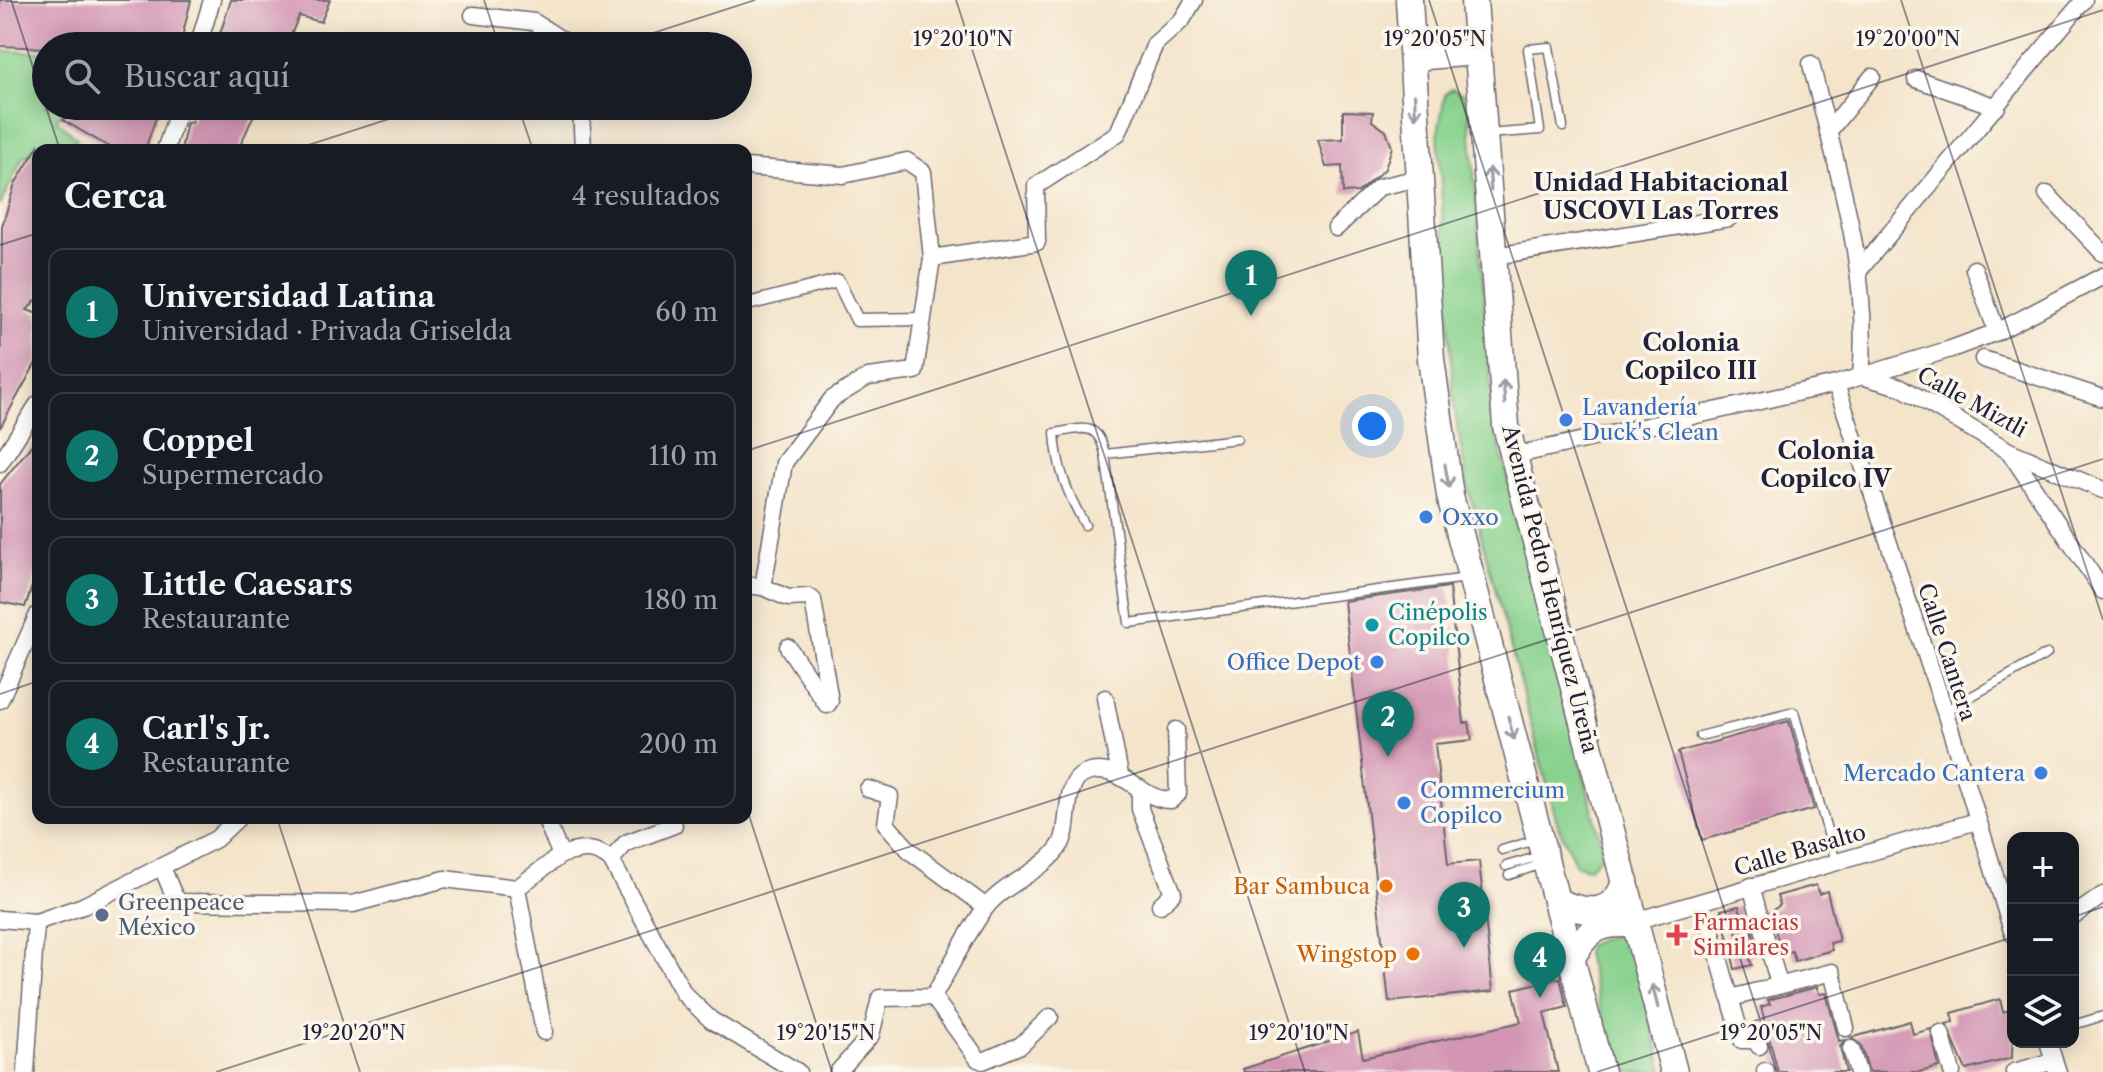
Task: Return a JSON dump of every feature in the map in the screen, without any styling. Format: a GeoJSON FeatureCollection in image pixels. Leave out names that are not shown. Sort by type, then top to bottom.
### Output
{"type":"FeatureCollection","features":[{"type":"Feature","properties":{"kind":"main road"},"geometry":{"type":"LineString","coordinates":[[1409,0],[1419,178],[1440,435],[1450,496],[1601,1072]]}},
{"type":"Feature","properties":{"kind":"main road","name":"Avenida Pedro Henríquez Ureña"},"geometry":{"type":"LineString","coordinates":[[1474,0],[1506,426],[1674,1072]]}},
{"type":"Feature","properties":{"kind":"main road"},"geometry":{"type":"LineString","coordinates":[[1413,57],[1477,52]]}},
{"type":"Feature","properties":{"kind":"main road"},"geometry":{"type":"LineString","coordinates":[[1556,901],[1584,912],[1600,911],[1614,902],[1625,881]]}},
{"type":"Feature","properties":{"kind":"main road"},"geometry":{"type":"LineString","coordinates":[[1571,959],[1582,940],[1595,927],[1635,921]]}},
{"type":"Feature","properties":{"kind":"street"},"geometry":{"type":"LineString","coordinates":[[202,32],[212,0]]}},
{"type":"Feature","properties":{"kind":"street"},"geometry":{"type":"LineString","coordinates":[[932,258],[1037,242],[1036,186],[1118,133],[1155,44],[1182,20],[1194,0]]}},
{"type":"Feature","properties":{"kind":"street"},"geometry":{"type":"LineString","coordinates":[[1861,268],[2084,0]]}},
{"type":"Feature","properties":{"kind":"street"},"geometry":{"type":"LineString","coordinates":[[473,15],[534,22],[549,32]]}},
{"type":"Feature","properties":{"kind":"street"},"geometry":{"type":"LineString","coordinates":[[1811,64],[1861,268],[1865,335],[1861,376]]}},
{"type":"Feature","properties":{"kind":"street"},"geometry":{"type":"LineString","coordinates":[[1828,132],[1872,77]]}},
{"type":"Feature","properties":{"kind":"street"},"geometry":{"type":"LineString","coordinates":[[1916,79],[1997,107]]}},
{"type":"Feature","properties":{"kind":"street"},"geometry":{"type":"LineString","coordinates":[[167,144],[175,120]]}},
{"type":"Feature","properties":{"kind":"street"},"geometry":{"type":"LineString","coordinates":[[582,120],[583,144]]}},
{"type":"Feature","properties":{"kind":"street"},"geometry":{"type":"LineString","coordinates":[[752,167],[843,175],[907,161],[923,172],[932,258],[915,371],[868,377],[832,399],[784,463],[754,586],[788,598],[813,600],[830,701],[827,705],[788,647]]}},
{"type":"Feature","properties":{"kind":"street"},"geometry":{"type":"LineString","coordinates":[[1336,228],[1379,187],[1419,178]]}},
{"type":"Feature","properties":{"kind":"street"},"geometry":{"type":"LineString","coordinates":[[2047,194],[2103,253]]}},
{"type":"Feature","properties":{"kind":"street"},"geometry":{"type":"LineString","coordinates":[[1495,256],[1729,218]]}},
{"type":"Feature","properties":{"kind":"street"},"geometry":{"type":"LineString","coordinates":[[1974,269],[1997,332]]}},
{"type":"Feature","properties":{"kind":"street"},"geometry":{"type":"LineString","coordinates":[[1512,456],[1836,384],[1997,332],[2103,276]]}},
{"type":"Feature","properties":{"kind":"street"},"geometry":{"type":"LineString","coordinates":[[752,303],[838,281],[857,320],[923,319]]}},
{"type":"Feature","properties":{"kind":"street"},"geometry":{"type":"LineString","coordinates":[[1983,359],[2103,398]]}},
{"type":"Feature","properties":{"kind":"street","name":"Calle Miztli"},"geometry":{"type":"LineString","coordinates":[[1861,376],[1901,387],[2009,451],[2103,490]]}},
{"type":"Feature","properties":{"kind":"street","name":"Calle Cantera"},"geometry":{"type":"LineString","coordinates":[[1836,384],[1945,712],[2007,915]]}},
{"type":"Feature","properties":{"kind":"street"},"geometry":{"type":"LineString","coordinates":[[0,463],[32,413]]}},
{"type":"Feature","properties":{"kind":"street"},"geometry":{"type":"LineString","coordinates":[[2009,451],[2103,591]]}},
{"type":"Feature","properties":{"kind":"street"},"geometry":{"type":"LineString","coordinates":[[0,700],[32,628]]}},
{"type":"Feature","properties":{"kind":"street"},"geometry":{"type":"LineString","coordinates":[[1105,698],[1120,775]]}},
{"type":"Feature","properties":{"kind":"street"},"geometry":{"type":"LineString","coordinates":[[933,997],[986,907],[1061,844],[1074,782],[1083,773],[1095,771],[1120,775],[1162,800],[1171,800],[1178,794],[1176,730]]}},
{"type":"Feature","properties":{"kind":"street"},"geometry":{"type":"LineString","coordinates":[[1140,788],[1140,809],[1173,893],[1160,905]]}},
{"type":"Feature","properties":{"kind":"street"},"geometry":{"type":"LineString","coordinates":[[868,789],[890,796],[886,824],[910,851],[986,907]]}},
{"type":"Feature","properties":{"kind":"street","name":"Calle Basalto"},"geometry":{"type":"LineString","coordinates":[[1635,921],[1977,821]]}},
{"type":"Feature","properties":{"kind":"street"},"geometry":{"type":"LineString","coordinates":[[0,919],[36,922],[83,906],[216,839],[232,824]]}},
{"type":"Feature","properties":{"kind":"street"},"geometry":{"type":"LineString","coordinates":[[548,824],[561,855]]}},
{"type":"Feature","properties":{"kind":"street"},"geometry":{"type":"LineString","coordinates":[[611,860],[626,843],[674,825]]}},
{"type":"Feature","properties":{"kind":"street"},"geometry":{"type":"LineString","coordinates":[[162,867],[174,896],[180,902],[353,904],[445,879],[517,888],[561,855],[582,849],[600,851],[611,860],[684,994],[711,1020],[798,1072]]}},
{"type":"Feature","properties":{"kind":"street"},"geometry":{"type":"LineString","coordinates":[[1751,886],[1779,984]]}},
{"type":"Feature","properties":{"kind":"street"},"geometry":{"type":"LineString","coordinates":[[517,888],[544,1032]]}},
{"type":"Feature","properties":{"kind":"street"},"geometry":{"type":"LineString","coordinates":[[2079,912],[2103,895]]}},
{"type":"Feature","properties":{"kind":"street"},"geometry":{"type":"LineString","coordinates":[[26,1072],[36,922]]}},
{"type":"Feature","properties":{"kind":"street"},"geometry":{"type":"LineString","coordinates":[[1710,926],[1742,1040],[1755,1040],[1759,1046]]}},
{"type":"Feature","properties":{"kind":"street"},"geometry":{"type":"LineString","coordinates":[[1731,998],[1832,972],[1846,1028]]}},
{"type":"Feature","properties":{"kind":"street"},"geometry":{"type":"LineString","coordinates":[[933,997],[978,1059],[983,1061],[1021,1045],[1050,1017]]}},
{"type":"Feature","properties":{"kind":"street"},"geometry":{"type":"LineString","coordinates":[[838,1072],[871,1035],[880,998],[933,997]]}},
{"type":"Feature","properties":{"kind":"street"},"geometry":{"type":"LineString","coordinates":[[1941,1033],[1952,1072]]}},
{"type":"Feature","properties":{"kind":"street"},"geometry":{"type":"LineString","coordinates":[[1851,1049],[1858,1072]]}},
{"type":"Feature","properties":{"kind":"street"},"geometry":{"type":"LineString","coordinates":[[2014,1072],[2056,1067]]}},
{"type":"Feature","properties":{"kind":"lane"},"geometry":{"type":"LineString","coordinates":[[1486,134],[1540,130],[1528,49],[1549,47],[1563,127]]}},
{"type":"Feature","properties":{"kind":"lane"},"geometry":{"type":"LineString","coordinates":[[1085,525],[1068,495],[1057,461],[1055,433],[1083,428],[1095,430],[1101,438],[1105,454],[1129,623],[1472,577]]}},
{"type":"Feature","properties":{"kind":"lane"},"geometry":{"type":"LineString","coordinates":[[1105,454],[1237,439]]}},
{"type":"Feature","properties":{"kind":"lane"},"geometry":{"type":"LineString","coordinates":[[1945,712],[2047,654]]}},
{"type":"Feature","properties":{"kind":"lane"},"geometry":{"type":"LineString","coordinates":[[1700,736],[1794,712],[1836,862]]}},
{"type":"Feature","properties":{"kind":"lane"},"geometry":{"type":"LineString","coordinates":[[1502,850],[1543,852]]}},
{"type":"Feature","properties":{"kind":"lane"},"geometry":{"type":"LineString","coordinates":[[1508,870],[1543,852]]}},
{"type":"Feature","properties":{"kind":"lane"},"geometry":{"type":"LineString","coordinates":[[1535,968],[1571,959]]}},
{"type":"Feature","properties":{"kind":"lane"},"geometry":{"type":"LineString","coordinates":[[2079,1023],[2103,1016]]}},
{"type":"Feature","properties":{"kind":"green space"},"geometry":{"type":"Polygon","coordinates":[[[0,51],[32,52],[32,120],[56,120],[78,139],[63,144],[32,144],[32,154],[23,157],[0,206],[0,51]]]}},
{"type":"Feature","properties":{"kind":"green space"},"geometry":{"type":"Polygon","coordinates":[[[1452,89],[1463,95],[1469,110],[1494,426],[1604,854],[1588,868],[1576,865],[1558,826],[1467,483],[1454,407],[1438,133],[1445,94],[1452,89]]]}},
{"type":"Feature","properties":{"kind":"green space"},"geometry":{"type":"Polygon","coordinates":[[[1619,932],[1629,938],[1664,1072],[1617,1072],[1586,954],[1588,945],[1619,932]]]}},
{"type":"Feature","properties":{"kind":"building"},"geometry":{"type":"Polygon","coordinates":[[[0,0],[191,0],[183,32],[32,32],[32,47],[0,46],[0,0]]]}},
{"type":"Feature","properties":{"kind":"building"},"geometry":{"type":"Polygon","coordinates":[[[231,0],[330,0],[321,22],[299,16],[292,32],[221,32],[231,0]]]}},
{"type":"Feature","properties":{"kind":"building"},"geometry":{"type":"Polygon","coordinates":[[[1343,111],[1373,112],[1372,121],[1386,131],[1392,147],[1385,169],[1358,192],[1343,193],[1342,166],[1326,167],[1318,140],[1343,139],[1343,111]]]}},
{"type":"Feature","properties":{"kind":"building"},"geometry":{"type":"Polygon","coordinates":[[[63,120],[155,120],[147,144],[104,144],[63,120]]]}},
{"type":"Feature","properties":{"kind":"building"},"geometry":{"type":"Polygon","coordinates":[[[192,120],[252,120],[241,144],[182,144],[187,122],[191,123],[192,120]]]}},
{"type":"Feature","properties":{"kind":"building"},"geometry":{"type":"Polygon","coordinates":[[[32,156],[32,305],[27,310],[32,312],[32,370],[0,428],[2,226],[15,184],[32,156]]]}},
{"type":"Feature","properties":{"kind":"building"},"geometry":{"type":"Polygon","coordinates":[[[32,444],[32,587],[25,607],[0,602],[0,484],[32,444]]]}},
{"type":"Feature","properties":{"kind":"building","name":"Commercium Copilco"},"geometry":{"type":"Polygon","coordinates":[[[1449,587],[1464,723],[1469,722],[1472,740],[1435,744],[1448,864],[1479,861],[1493,991],[1389,1002],[1344,601],[1449,587]]]}},
{"type":"Feature","properties":{"kind":"building"},"geometry":{"type":"Polygon","coordinates":[[[1789,721],[1814,809],[1702,840],[1678,752],[1789,721]]]}},
{"type":"Feature","properties":{"kind":"building"},"geometry":{"type":"Polygon","coordinates":[[[1816,885],[1819,894],[1827,891],[1839,941],[1830,943],[1832,950],[1795,961],[1792,951],[1784,953],[1781,949],[1770,912],[1780,905],[1777,896],[1816,885]]]}},
{"type":"Feature","properties":{"kind":"building"},"geometry":{"type":"Polygon","coordinates":[[[1739,906],[1742,918],[1748,917],[1759,954],[1749,956],[1752,965],[1735,969],[1721,910],[1739,906]]]}},
{"type":"Feature","properties":{"kind":"building"},"geometry":{"type":"Polygon","coordinates":[[[1560,978],[1567,1007],[1544,1013],[1558,1072],[1244,1072],[1243,1069],[1358,1032],[1363,1058],[1521,1022],[1513,989],[1560,978]]]}},
{"type":"Feature","properties":{"kind":"building"},"geometry":{"type":"Polygon","coordinates":[[[1817,987],[1819,994],[1826,993],[1839,1041],[1846,1040],[1840,1047],[1846,1072],[1778,1072],[1761,1007],[1770,1004],[1768,1000],[1817,987]]]}},
{"type":"Feature","properties":{"kind":"building"},"geometry":{"type":"Polygon","coordinates":[[[2000,999],[2003,1012],[2007,1011],[2007,1048],[2012,1048],[2012,1058],[1966,1070],[1946,1024],[1954,1022],[1952,1013],[2000,999]]]}},
{"type":"Feature","properties":{"kind":"building"},"geometry":{"type":"Polygon","coordinates":[[[1910,1021],[1913,1034],[1931,1029],[1939,1067],[1919,1072],[1869,1072],[1861,1045],[1851,1038],[1910,1021]]]}},
{"type":"Feature","properties":{"kind":"place","name":"Universidad Latina"},"geometry":{"type":"Point","coordinates":[1251,316]}},
{"type":"Feature","properties":{"kind":"place","name":"Lavandería Duck's Clean"},"geometry":{"type":"Point","coordinates":[1566,420]}},
{"type":"Feature","properties":{"kind":"place","name":"Oxxo"},"geometry":{"type":"Point","coordinates":[1426,517]}},
{"type":"Feature","properties":{"kind":"place","name":"Cinépolis Copilco"},"geometry":{"type":"Point","coordinates":[1372,625]}},
{"type":"Feature","properties":{"kind":"place","name":"Office Depot"},"geometry":{"type":"Point","coordinates":[1377,662]}},
{"type":"Feature","properties":{"kind":"place","name":"Coppel"},"geometry":{"type":"Point","coordinates":[1388,757]}},
{"type":"Feature","properties":{"kind":"place","name":"Mercado Cantera"},"geometry":{"type":"Point","coordinates":[2041,773]}},
{"type":"Feature","properties":{"kind":"place","name":"Commercium Copilco"},"geometry":{"type":"Point","coordinates":[1404,803]}},
{"type":"Feature","properties":{"kind":"place","name":"Bar Sambuca"},"geometry":{"type":"Point","coordinates":[1386,886]}},
{"type":"Feature","properties":{"kind":"place","name":"Greenpeace México"},"geometry":{"type":"Point","coordinates":[102,915]}},
{"type":"Feature","properties":{"kind":"place","name":"Farmacias Similares"},"geometry":{"type":"Point","coordinates":[1677,935]}},
{"type":"Feature","properties":{"kind":"place","name":"Little Caesars"},"geometry":{"type":"Point","coordinates":[1464,948]}},
{"type":"Feature","properties":{"kind":"place","name":"Wingstop"},"geometry":{"type":"Point","coordinates":[1413,954]}},
{"type":"Feature","properties":{"kind":"place","name":"Carl's Jr."},"geometry":{"type":"Point","coordinates":[1540,998]}},
{"type":"Feature","properties":{"kind":"district","name":"Unidad Habitacional USCOVI Las Torres"},"geometry":{"type":"Point","coordinates":[1661,196]}},
{"type":"Feature","properties":{"kind":"district","name":"Colonia Copilco III"},"geometry":{"type":"Point","coordinates":[1691,356]}},
{"type":"Feature","properties":{"kind":"district","name":"Colonia Copilco IV"},"geometry":{"type":"Point","coordinates":[1826,464]}}]}
